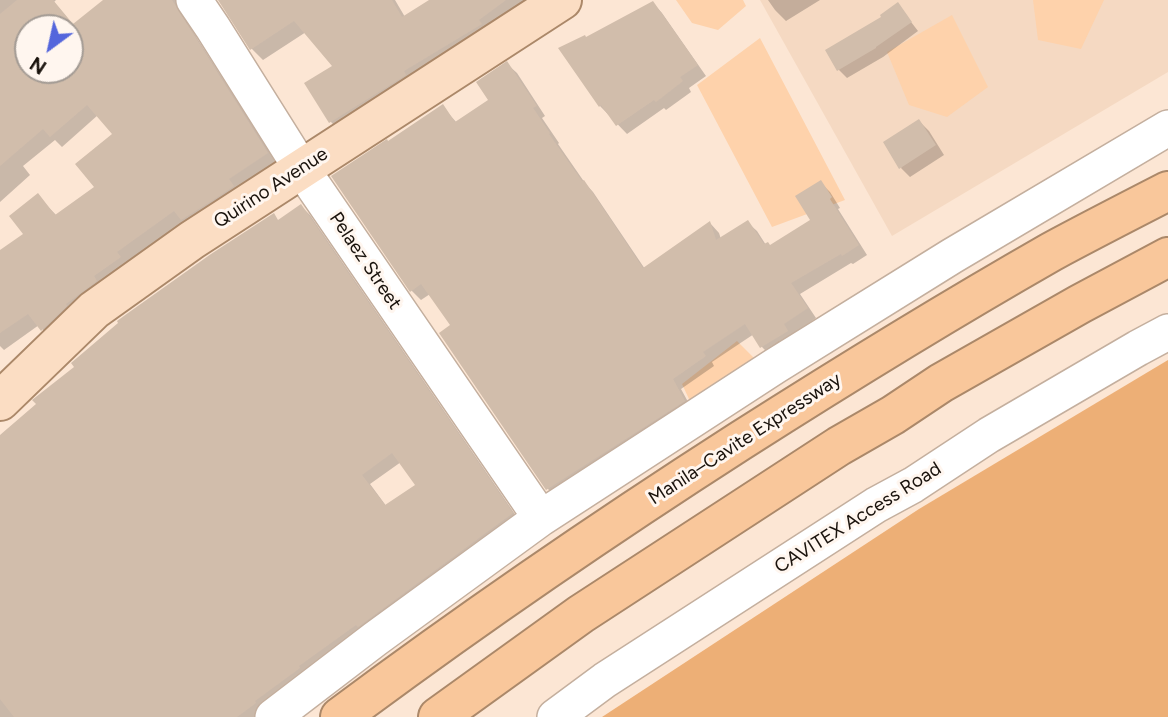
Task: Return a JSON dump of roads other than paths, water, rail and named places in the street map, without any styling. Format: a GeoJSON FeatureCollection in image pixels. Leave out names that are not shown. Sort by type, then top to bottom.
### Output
{"type":"FeatureCollection","features":[{"type":"Feature","properties":{"kind":"highway"},"geometry":{"type":"LineString","coordinates":[[1052,252],[1168,169]]}},
{"type":"Feature","properties":{"kind":"highway","name":"Manila–Cavite Expressway"},"geometry":{"type":"LineString","coordinates":[[340,717],[524,584],[815,393],[1052,252],[1168,191]]}},
{"type":"Feature","properties":{"kind":"highway"},"geometry":{"type":"LineString","coordinates":[[438,717],[581,614],[839,446],[1068,310],[1168,257]]}},
{"type":"Feature","properties":{"kind":"main road","name":"Quirino Avenue"},"geometry":{"type":"LineString","coordinates":[[0,401],[94,310],[192,240],[562,0]]}},
{"type":"Feature","properties":{"kind":"street","name":"Pelaez Street"},"geometry":{"type":"LineString","coordinates":[[194,0],[301,168],[541,518]]}},
{"type":"Feature","properties":{"kind":"street"},"geometry":{"type":"LineString","coordinates":[[272,717],[541,518],[775,366],[816,314],[893,266],[951,256],[1168,128]]}},
{"type":"Feature","properties":{"kind":"street","name":"CAVITEX Access Road"},"geometry":{"type":"LineString","coordinates":[[555,717],[605,680],[876,505],[913,485],[989,435],[1168,332]]}}]}
